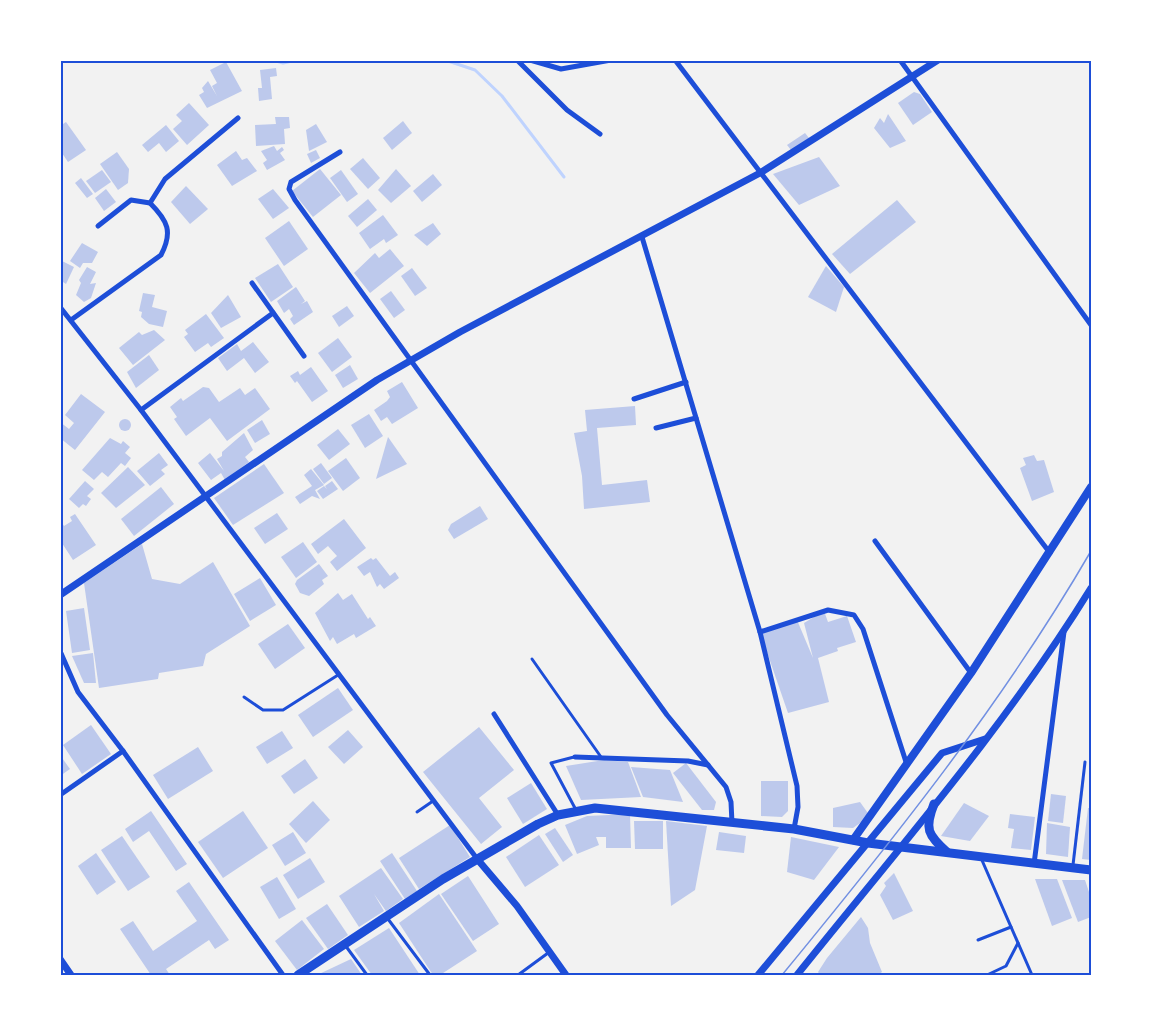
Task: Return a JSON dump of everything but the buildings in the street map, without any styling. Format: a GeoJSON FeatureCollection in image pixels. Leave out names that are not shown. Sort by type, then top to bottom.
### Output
{"type":"FeatureCollection","features":[{"type":"Feature","properties":{"kind":"main road"},"geometry":{"type":"LineString","coordinates":[[853,840],[971,673],[1091,487]]}},
{"type":"Feature","properties":{"kind":"main road"},"geometry":{"type":"LineString","coordinates":[[934,804],[928,818],[930,835],[947,852]]}},
{"type":"Feature","properties":{"kind":"main road"},"geometry":{"type":"LineString","coordinates":[[298,975],[385,916],[478,860],[558,815],[577,812],[616,809],[732,825],[794,829],[868,843],[1091,870]]}},
{"type":"Feature","properties":{"kind":"street"},"geometry":{"type":"LineString","coordinates":[[517,60],[567,110],[600,134]]}},
{"type":"Feature","properties":{"kind":"street"},"geometry":{"type":"LineString","coordinates":[[530,60],[561,69],[611,60]]}},
{"type":"Feature","properties":{"kind":"street"},"geometry":{"type":"LineString","coordinates":[[900,60],[1091,325]]}},
{"type":"Feature","properties":{"kind":"street"},"geometry":{"type":"LineString","coordinates":[[60,595],[377,380],[410,360],[760,173],[938,60]]}},
{"type":"Feature","properties":{"kind":"street"},"geometry":{"type":"LineString","coordinates":[[676,61],[1050,553]]}},
{"type":"Feature","properties":{"kind":"street"},"geometry":{"type":"LineString","coordinates":[[150,203],[165,179],[238,118]]}},
{"type":"Feature","properties":{"kind":"street"},"geometry":{"type":"LineString","coordinates":[[340,152],[291,182],[289,189],[667,714],[726,787],[731,802],[732,825]]}},
{"type":"Feature","properties":{"kind":"street"},"geometry":{"type":"LineString","coordinates":[[71,320],[161,255],[169,240],[167,225],[150,203],[131,200],[98,226]]}},
{"type":"Feature","properties":{"kind":"street"},"geometry":{"type":"LineString","coordinates":[[642,237],[760,632],[797,786],[798,807],[794,829]]}},
{"type":"Feature","properties":{"kind":"street"},"geometry":{"type":"LineString","coordinates":[[252,283],[304,356]]}},
{"type":"Feature","properties":{"kind":"street"},"geometry":{"type":"LineString","coordinates":[[61,309],[141,410],[433,801],[517,906],[566,975]]}},
{"type":"Feature","properties":{"kind":"street"},"geometry":{"type":"LineString","coordinates":[[141,410],[273,313]]}},
{"type":"Feature","properties":{"kind":"street"},"geometry":{"type":"LineString","coordinates":[[634,399],[686,382]]}},
{"type":"Feature","properties":{"kind":"street"},"geometry":{"type":"LineString","coordinates":[[656,428],[696,418]]}},
{"type":"Feature","properties":{"kind":"street"},"geometry":{"type":"LineString","coordinates":[[874,541],[971,673]]}},
{"type":"Feature","properties":{"kind":"street"},"geometry":{"type":"LineString","coordinates":[[798,974],[985,739],[1064,632],[1091,588]]}},
{"type":"Feature","properties":{"kind":"street"},"geometry":{"type":"LineString","coordinates":[[760,632],[828,610],[842,610],[860,620],[908,765]]}},
{"type":"Feature","properties":{"kind":"street"},"geometry":{"type":"LineString","coordinates":[[1034,864],[1064,632]]}},
{"type":"Feature","properties":{"kind":"street"},"geometry":{"type":"LineString","coordinates":[[60,651],[78,692],[123,751],[283,975]]}},
{"type":"Feature","properties":{"kind":"street"},"geometry":{"type":"LineString","coordinates":[[494,714],[558,815]]}},
{"type":"Feature","properties":{"kind":"street"},"geometry":{"type":"LineString","coordinates":[[758,975],[942,753],[985,739]]}},
{"type":"Feature","properties":{"kind":"street"},"geometry":{"type":"LineString","coordinates":[[60,795],[123,751]]}},
{"type":"Feature","properties":{"kind":"street"},"geometry":{"type":"LineString","coordinates":[[575,757],[687,761],[708,765]]}},
{"type":"Feature","properties":{"kind":"street"},"geometry":{"type":"LineString","coordinates":[[60,959],[70,975]]}},
{"type":"Feature","properties":{"kind":"lane"},"geometry":{"type":"LineString","coordinates":[[532,659],[601,757]]}},
{"type":"Feature","properties":{"kind":"lane"},"geometry":{"type":"LineString","coordinates":[[244,697],[263,710],[283,710],[338,675]]}},
{"type":"Feature","properties":{"kind":"lane"},"geometry":{"type":"LineString","coordinates":[[575,757],[551,763],[577,812]]}},
{"type":"Feature","properties":{"kind":"lane"},"geometry":{"type":"LineString","coordinates":[[1072,868],[1085,762]]}},
{"type":"Feature","properties":{"kind":"lane"},"geometry":{"type":"LineString","coordinates":[[417,812],[433,801]]}},
{"type":"Feature","properties":{"kind":"lane"},"geometry":{"type":"LineString","coordinates":[[980,857],[1032,975]]}},
{"type":"Feature","properties":{"kind":"lane"},"geometry":{"type":"LineString","coordinates":[[385,916],[430,975]]}},
{"type":"Feature","properties":{"kind":"lane"},"geometry":{"type":"LineString","coordinates":[[978,940],[1011,927]]}},
{"type":"Feature","properties":{"kind":"lane"},"geometry":{"type":"LineString","coordinates":[[345,943],[367,975]]}},
{"type":"Feature","properties":{"kind":"lane"},"geometry":{"type":"LineString","coordinates":[[987,975],[1006,966],[1018,943]]}},
{"type":"Feature","properties":{"kind":"lane"},"geometry":{"type":"LineString","coordinates":[[518,975],[548,952]]}},
{"type":"Feature","properties":{"kind":"waterway"},"geometry":{"type":"LineString","coordinates":[[273,60],[283,63],[297,60]]}},
{"type":"Feature","properties":{"kind":"waterway"},"geometry":{"type":"LineString","coordinates":[[445,60],[475,70],[502,96],[564,177]]}},
{"type":"Feature","properties":{"kind":"tram line"},"geometry":{"type":"LineString","coordinates":[[782,975],[905,822],[984,716],[1057,607],[1091,551]]}}]}
